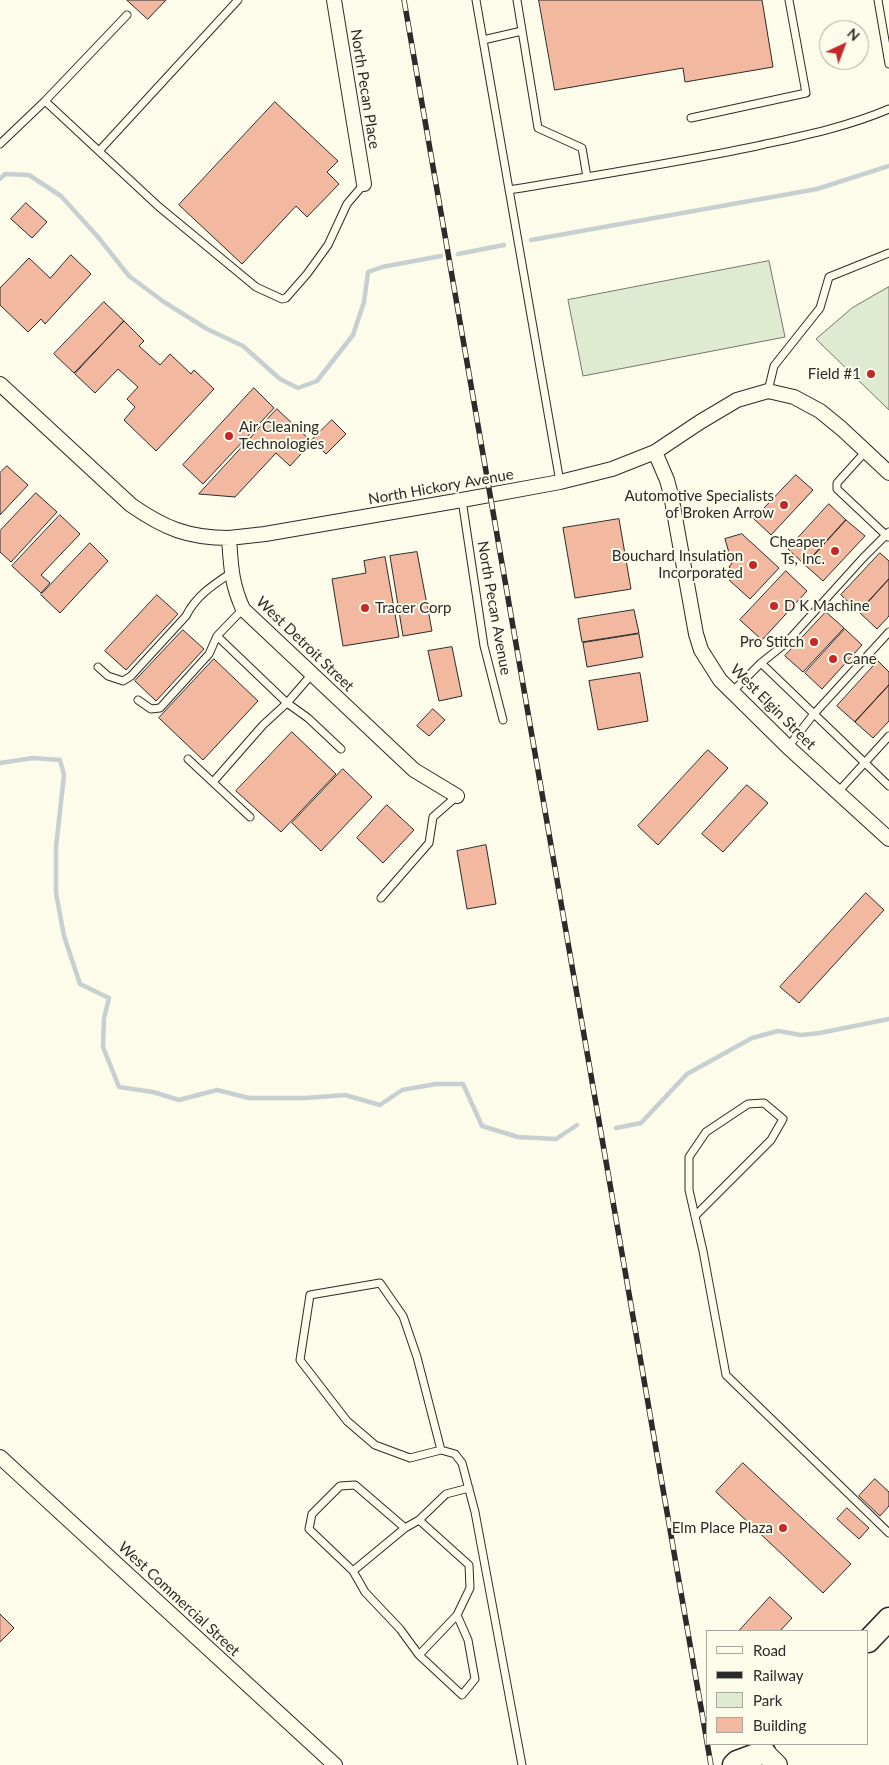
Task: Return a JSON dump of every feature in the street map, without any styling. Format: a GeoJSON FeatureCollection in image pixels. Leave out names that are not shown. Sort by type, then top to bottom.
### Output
{"type":"FeatureCollection","features":[{"type":"Feature","properties":{"kind":"main road"},"geometry":{"type":"LineString","coordinates":[[869,1640],[889,1619]]}},
{"type":"Feature","properties":{"kind":"main road"},"geometry":{"type":"LineString","coordinates":[[734,1765],[737,1762],[768,1756]]}},
{"type":"Feature","properties":{"kind":"street","name":"North Pecan Place"},"geometry":{"type":"LineString","coordinates":[[334,0],[364,184]]}},
{"type":"Feature","properties":{"kind":"street"},"geometry":{"type":"LineString","coordinates":[[0,384],[130,505],[167,527],[195,536],[229,538]]}},
{"type":"Feature","properties":{"kind":"street","name":"North Hickory Avenue"},"geometry":{"type":"LineString","coordinates":[[229,538],[265,534],[462,500],[560,482],[612,469],[655,452],[737,400],[768,391]]}},
{"type":"Feature","properties":{"kind":"street"},"geometry":{"type":"LineString","coordinates":[[768,391],[794,397],[820,411],[889,473]]}},
{"type":"Feature","properties":{"kind":"street","name":"West Elgin Street"},"geometry":{"type":"LineString","coordinates":[[655,452],[667,480],[671,496],[696,634],[701,650],[720,680],[732,692],[788,747],[888,835]]}},
{"type":"Feature","properties":{"kind":"street","name":"West Detroit Street"},"geometry":{"type":"LineString","coordinates":[[229,538],[231,573],[235,591],[244,608],[414,770],[457,796]]}},
{"type":"Feature","properties":{"kind":"street","name":"West Commercial Street"},"geometry":{"type":"LineString","coordinates":[[0,1457],[335,1765]]}},
{"type":"Feature","properties":{"kind":"lane"},"geometry":{"type":"LineString","coordinates":[[99,151],[238,0]]}},
{"type":"Feature","properties":{"kind":"lane"},"geometry":{"type":"LineString","coordinates":[[476,0],[560,482]]}},
{"type":"Feature","properties":{"kind":"lane"},"geometry":{"type":"LineString","coordinates":[[517,0],[538,128],[582,148],[587,177]]}},
{"type":"Feature","properties":{"kind":"lane"},"geometry":{"type":"LineString","coordinates":[[691,118],[806,93],[789,0]]}},
{"type":"Feature","properties":{"kind":"lane"},"geometry":{"type":"LineString","coordinates":[[878,0],[889,64]]}},
{"type":"Feature","properties":{"kind":"lane"},"geometry":{"type":"LineString","coordinates":[[0,144],[46,101],[127,15]]}},
{"type":"Feature","properties":{"kind":"lane"},"geometry":{"type":"LineString","coordinates":[[483,40],[522,31]]}},
{"type":"Feature","properties":{"kind":"lane"},"geometry":{"type":"LineString","coordinates":[[46,101],[158,206],[256,287],[282,299],[286,298],[328,245],[347,204],[364,184]]}},
{"type":"Feature","properties":{"kind":"lane"},"geometry":{"type":"LineString","coordinates":[[509,190],[693,159],[816,133],[889,109]]}},
{"type":"Feature","properties":{"kind":"lane"},"geometry":{"type":"LineString","coordinates":[[768,391],[774,366],[820,308],[829,277],[889,253]]}},
{"type":"Feature","properties":{"kind":"lane"},"geometry":{"type":"LineString","coordinates":[[732,692],[761,663],[786,642],[862,558],[888,535],[837,489],[837,482],[866,451]]}},
{"type":"Feature","properties":{"kind":"lane","name":"North Pecan Avenue"},"geometry":{"type":"LineString","coordinates":[[462,500],[484,646],[502,720]]}},
{"type":"Feature","properties":{"kind":"lane"},"geometry":{"type":"LineString","coordinates":[[98,667],[108,676],[123,681],[131,676],[186,616],[192,605],[210,586],[231,573]]}},
{"type":"Feature","properties":{"kind":"lane"},"geometry":{"type":"LineString","coordinates":[[138,700],[151,710],[160,708],[209,654],[217,636],[244,608]]}},
{"type":"Feature","properties":{"kind":"lane"},"geometry":{"type":"LineString","coordinates":[[788,747],[813,715],[889,632]]}},
{"type":"Feature","properties":{"kind":"lane"},"geometry":{"type":"LineString","coordinates":[[217,636],[287,703],[308,718],[341,750]]}},
{"type":"Feature","properties":{"kind":"lane"},"geometry":{"type":"LineString","coordinates":[[761,663],[889,786]]}},
{"type":"Feature","properties":{"kind":"lane"},"geometry":{"type":"LineString","coordinates":[[213,782],[263,725],[287,703],[312,674]]}},
{"type":"Feature","properties":{"kind":"lane"},"geometry":{"type":"LineString","coordinates":[[838,792],[889,736]]}},
{"type":"Feature","properties":{"kind":"lane"},"geometry":{"type":"LineString","coordinates":[[188,759],[250,817]]}},
{"type":"Feature","properties":{"kind":"lane"},"geometry":{"type":"LineString","coordinates":[[381,898],[429,843],[434,816],[457,796]]}},
{"type":"Feature","properties":{"kind":"lane"},"geometry":{"type":"LineString","coordinates":[[695,1216],[771,1140],[783,1119],[764,1103],[748,1104],[706,1132],[689,1157],[689,1190],[703,1251],[726,1375],[889,1533]]}},
{"type":"Feature","properties":{"kind":"lane"},"geometry":{"type":"LineString","coordinates":[[441,1450],[417,1357],[403,1316],[380,1283],[310,1295],[300,1360],[346,1421],[374,1445],[410,1458],[441,1450],[455,1454],[462,1462],[475,1512],[522,1765]]}},
{"type":"Feature","properties":{"kind":"lane"},"geometry":{"type":"LineString","coordinates":[[405,1528],[355,1486],[340,1486],[312,1514],[309,1529],[353,1571],[366,1592],[400,1629],[419,1654],[462,1695],[475,1679],[468,1640],[457,1615]]}},
{"type":"Feature","properties":{"kind":"lane"},"geometry":{"type":"LineString","coordinates":[[353,1571],[405,1528],[420,1520],[446,1494],[469,1488]]}},
{"type":"Feature","properties":{"kind":"lane"},"geometry":{"type":"LineString","coordinates":[[419,1654],[457,1615],[470,1588],[469,1565],[420,1520]]}},
{"type":"Feature","properties":{"kind":"green space"},"geometry":{"type":"Polygon","coordinates":[[[769,261],[785,337],[583,376],[568,300],[769,261]]]}},
{"type":"Feature","properties":{"kind":"green space","name":"Field #1"},"geometry":{"type":"Polygon","coordinates":[[[889,287],[889,410],[816,339],[852,308],[889,287]]]}},
{"type":"Feature","properties":{"kind":"building"},"geometry":{"type":"Polygon","coordinates":[[[127,0],[166,0],[148,19],[127,0]]]}},
{"type":"Feature","properties":{"kind":"building"},"geometry":{"type":"Polygon","coordinates":[[[539,0],[762,0],[773,67],[685,82],[683,68],[555,90],[539,0]]]}},
{"type":"Feature","properties":{"kind":"building"},"geometry":{"type":"Polygon","coordinates":[[[275,102],[338,161],[327,172],[339,184],[307,217],[296,206],[242,264],[179,205],[275,102]]]}},
{"type":"Feature","properties":{"kind":"building"},"geometry":{"type":"Polygon","coordinates":[[[26,203],[47,222],[32,238],[11,219],[26,203]]]}},
{"type":"Feature","properties":{"kind":"building"},"geometry":{"type":"Polygon","coordinates":[[[71,255],[91,274],[45,324],[41,319],[28,332],[0,305],[0,288],[29,258],[50,278],[71,255]]]}},
{"type":"Feature","properties":{"kind":"building"},"geometry":{"type":"Polygon","coordinates":[[[104,302],[124,321],[74,373],[54,354],[104,302]]]}},
{"type":"Feature","properties":{"kind":"building"},"geometry":{"type":"Polygon","coordinates":[[[124,321],[144,341],[139,346],[160,365],[170,354],[191,374],[194,370],[214,389],[156,451],[124,420],[135,407],[127,399],[138,387],[118,369],[95,393],[75,374],[124,321]]]}},
{"type":"Feature","properties":{"kind":"building","name":"Air Cleaning Technologies"},"geometry":{"type":"Polygon","coordinates":[[[254,388],[274,408],[203,484],[183,465],[254,388]]]}},
{"type":"Feature","properties":{"kind":"building"},"geometry":{"type":"Polygon","coordinates":[[[277,409],[312,442],[290,466],[276,453],[235,497],[199,494],[277,409]]]}},
{"type":"Feature","properties":{"kind":"building"},"geometry":{"type":"Polygon","coordinates":[[[332,420],[346,434],[326,454],[312,440],[332,420]]]}},
{"type":"Feature","properties":{"kind":"building"},"geometry":{"type":"Polygon","coordinates":[[[7,466],[28,485],[0,515],[0,473],[7,466]]]}},
{"type":"Feature","properties":{"kind":"building","name":"Automotive Specialists of Broken Arrow"},"geometry":{"type":"Polygon","coordinates":[[[796,475],[813,490],[771,535],[754,519],[796,475]]]}},
{"type":"Feature","properties":{"kind":"building"},"geometry":{"type":"Polygon","coordinates":[[[36,493],[57,512],[11,562],[0,552],[0,531],[36,493]]]}},
{"type":"Feature","properties":{"kind":"building"},"geometry":{"type":"Polygon","coordinates":[[[829,504],[846,520],[805,565],[788,549],[829,504]]]}},
{"type":"Feature","properties":{"kind":"building"},"geometry":{"type":"Polygon","coordinates":[[[60,515],[80,534],[41,575],[50,583],[41,593],[12,566],[60,515]]]}},
{"type":"Feature","properties":{"kind":"building"},"geometry":{"type":"Polygon","coordinates":[[[619,519],[631,589],[575,598],[563,528],[619,519]]]}},
{"type":"Feature","properties":{"kind":"building","name":"Cheaper Ts, Inc."},"geometry":{"type":"Polygon","coordinates":[[[846,520],[865,536],[823,581],[805,565],[846,520]]]}},
{"type":"Feature","properties":{"kind":"building","name":"Bouchard Insulation Incorporated"},"geometry":{"type":"Polygon","coordinates":[[[742,534],[779,568],[750,599],[729,580],[736,573],[729,567],[732,563],[725,539],[742,534]]]}},
{"type":"Feature","properties":{"kind":"building"},"geometry":{"type":"Polygon","coordinates":[[[90,543],[108,561],[60,613],[41,595],[90,543]]]}},
{"type":"Feature","properties":{"kind":"building"},"geometry":{"type":"Polygon","coordinates":[[[417,552],[432,631],[403,636],[390,556],[417,552]]]}},
{"type":"Feature","properties":{"kind":"building"},"geometry":{"type":"Polygon","coordinates":[[[880,553],[889,561],[889,579],[859,612],[841,595],[880,553]]]}},
{"type":"Feature","properties":{"kind":"building","name":"Tracer Corp"},"geometry":{"type":"Polygon","coordinates":[[[385,557],[399,637],[343,646],[332,579],[366,573],[364,561],[385,557]]]}},
{"type":"Feature","properties":{"kind":"building","name":"D K Machine"},"geometry":{"type":"Polygon","coordinates":[[[786,571],[807,591],[762,640],[740,620],[786,571]]]}},
{"type":"Feature","properties":{"kind":"building"},"geometry":{"type":"Polygon","coordinates":[[[889,579],[889,616],[877,629],[859,612],[889,579]]]}},
{"type":"Feature","properties":{"kind":"building"},"geometry":{"type":"Polygon","coordinates":[[[157,595],[178,614],[126,670],[105,651],[157,595]]]}},
{"type":"Feature","properties":{"kind":"building"},"geometry":{"type":"Polygon","coordinates":[[[634,610],[639,633],[582,642],[578,619],[634,610]]]}},
{"type":"Feature","properties":{"kind":"building","name":"Pro Stitch"},"geometry":{"type":"Polygon","coordinates":[[[826,612],[844,628],[803,672],[785,656],[826,612]]]}},
{"type":"Feature","properties":{"kind":"building","name":"Cane"},"geometry":{"type":"Polygon","coordinates":[[[845,629],[862,645],[822,689],[805,673],[845,629]]]}},
{"type":"Feature","properties":{"kind":"building"},"geometry":{"type":"Polygon","coordinates":[[[183,630],[204,649],[156,701],[135,681],[183,630]]]}},
{"type":"Feature","properties":{"kind":"building"},"geometry":{"type":"Polygon","coordinates":[[[639,634],[643,657],[587,667],[583,643],[639,634]]]}},
{"type":"Feature","properties":{"kind":"building"},"geometry":{"type":"Polygon","coordinates":[[[452,647],[462,696],[439,701],[428,651],[452,647]]]}},
{"type":"Feature","properties":{"kind":"building"},"geometry":{"type":"Polygon","coordinates":[[[214,659],[258,701],[203,760],[159,718],[214,659]]]}},
{"type":"Feature","properties":{"kind":"building"},"geometry":{"type":"Polygon","coordinates":[[[878,661],[889,672],[889,685],[855,722],[837,706],[878,661]]]}},
{"type":"Feature","properties":{"kind":"building"},"geometry":{"type":"Polygon","coordinates":[[[640,673],[648,721],[598,730],[589,681],[640,673]]]}},
{"type":"Feature","properties":{"kind":"building"},"geometry":{"type":"Polygon","coordinates":[[[889,685],[889,721],[873,738],[855,722],[889,685]]]}},
{"type":"Feature","properties":{"kind":"building"},"geometry":{"type":"Polygon","coordinates":[[[433,709],[445,720],[429,736],[417,726],[433,709]]]}},
{"type":"Feature","properties":{"kind":"building"},"geometry":{"type":"Polygon","coordinates":[[[292,732],[336,774],[281,832],[236,791],[292,732]]]}},
{"type":"Feature","properties":{"kind":"building"},"geometry":{"type":"Polygon","coordinates":[[[708,750],[728,768],[658,845],[638,826],[708,750]]]}},
{"type":"Feature","properties":{"kind":"building"},"geometry":{"type":"Polygon","coordinates":[[[343,769],[372,797],[321,851],[292,823],[343,769]]]}},
{"type":"Feature","properties":{"kind":"building"},"geometry":{"type":"Polygon","coordinates":[[[747,785],[768,803],[723,852],[702,834],[747,785]]]}},
{"type":"Feature","properties":{"kind":"building"},"geometry":{"type":"Polygon","coordinates":[[[387,805],[414,830],[383,863],[357,838],[387,805]]]}},
{"type":"Feature","properties":{"kind":"building"},"geometry":{"type":"Polygon","coordinates":[[[486,845],[496,904],[467,909],[457,851],[486,845]]]}},
{"type":"Feature","properties":{"kind":"building"},"geometry":{"type":"Polygon","coordinates":[[[866,893],[884,910],[799,1003],[780,987],[866,893]]]}},
{"type":"Feature","properties":{"kind":"building","name":"Elm Place Plaza"},"geometry":{"type":"Polygon","coordinates":[[[743,1463],[851,1564],[823,1593],[716,1492],[743,1463]]]}},
{"type":"Feature","properties":{"kind":"building"},"geometry":{"type":"Polygon","coordinates":[[[875,1479],[889,1492],[889,1506],[880,1516],[859,1496],[875,1479]]]}},
{"type":"Feature","properties":{"kind":"building"},"geometry":{"type":"Polygon","coordinates":[[[847,1508],[869,1528],[859,1539],[837,1519],[847,1508]]]}},
{"type":"Feature","properties":{"kind":"building"},"geometry":{"type":"Polygon","coordinates":[[[770,1597],[792,1618],[781,1630],[740,1630],[770,1597]]]}},
{"type":"Feature","properties":{"kind":"building"},"geometry":{"type":"Polygon","coordinates":[[[0,1614],[14,1628],[0,1642],[0,1614]]]}},
{"type":"Feature","properties":{"kind":"waterway"},"geometry":{"type":"LineString","coordinates":[[531,240],[817,189],[889,166]]}},
{"type":"Feature","properties":{"kind":"waterway"},"geometry":{"type":"LineString","coordinates":[[0,179],[5,174],[29,175],[61,196],[98,237],[129,276],[164,302],[207,329],[243,346],[280,379],[298,388],[317,381],[353,335],[364,302],[368,272],[382,267],[441,256]]}},
{"type":"Feature","properties":{"kind":"waterway"},"geometry":{"type":"LineString","coordinates":[[458,254],[504,245]]}},
{"type":"Feature","properties":{"kind":"waterway"},"geometry":{"type":"LineString","coordinates":[[0,763],[33,758],[60,760],[64,775],[56,847],[56,893],[64,936],[80,984],[109,998],[104,1018],[103,1047],[119,1087],[153,1092],[179,1100],[217,1090],[249,1098],[305,1098],[345,1095],[380,1105],[402,1090],[436,1084],[463,1084],[482,1126],[518,1137],[556,1139],[577,1125]]}},
{"type":"Feature","properties":{"kind":"waterway"},"geometry":{"type":"LineString","coordinates":[[616,1128],[641,1123],[687,1074],[752,1038],[778,1031],[801,1035],[820,1033],[889,1019]]}},
{"type":"Feature","properties":{"kind":"railway"},"geometry":{"type":"LineString","coordinates":[[404,0],[706,1736]]}},
{"type":"Feature","properties":{"kind":"railway"},"geometry":{"type":"LineString","coordinates":[[708,1745],[711,1765]]}},
{"type":"Feature","properties":{"kind":"place","name":"Field #1"},"geometry":{"type":"Point","coordinates":[871,374]}},
{"type":"Feature","properties":{"kind":"place","name":"Air Cleaning Technologies"},"geometry":{"type":"Point","coordinates":[229,436]}},
{"type":"Feature","properties":{"kind":"place","name":"Automotive Specialists of Broken Arrow"},"geometry":{"type":"Point","coordinates":[784,505]}},
{"type":"Feature","properties":{"kind":"place","name":"Cheaper Ts, Inc."},"geometry":{"type":"Point","coordinates":[835,551]}},
{"type":"Feature","properties":{"kind":"place","name":"Bouchard Insulation Incorporated"},"geometry":{"type":"Point","coordinates":[753,565]}},
{"type":"Feature","properties":{"kind":"place","name":"D K Machine"},"geometry":{"type":"Point","coordinates":[774,606]}},
{"type":"Feature","properties":{"kind":"place","name":"Tracer Corp"},"geometry":{"type":"Point","coordinates":[365,608]}},
{"type":"Feature","properties":{"kind":"place","name":"Pro Stitch"},"geometry":{"type":"Point","coordinates":[814,642]}},
{"type":"Feature","properties":{"kind":"place","name":"Cane"},"geometry":{"type":"Point","coordinates":[833,659]}},
{"type":"Feature","properties":{"kind":"place","name":"Elm Place Plaza"},"geometry":{"type":"Point","coordinates":[783,1528]}}]}
